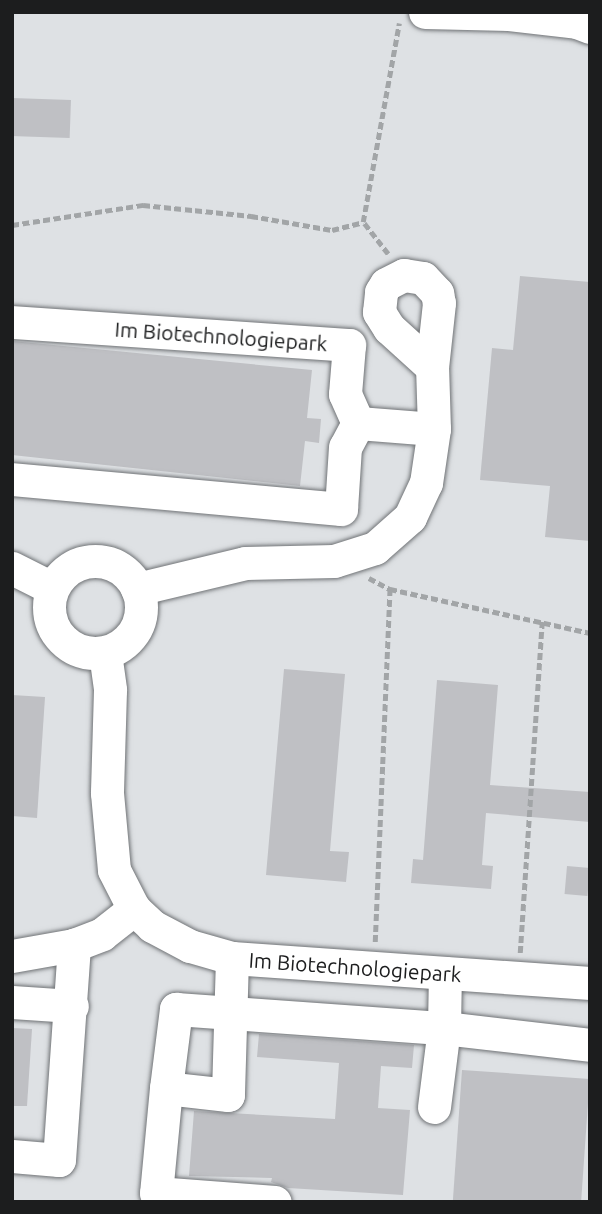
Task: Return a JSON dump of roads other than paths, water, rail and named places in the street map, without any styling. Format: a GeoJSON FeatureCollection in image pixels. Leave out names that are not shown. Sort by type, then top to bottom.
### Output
{"type":"FeatureCollection","features":[{"type":"Feature","properties":{"kind":"street"},"geometry":{"type":"LineString","coordinates":[[425,12],[509,14],[577,22],[590,27]]}},
{"type":"Feature","properties":{"kind":"street"},"geometry":{"type":"LineString","coordinates":[[137,589],[244,563],[334,561],[375,548],[410,517],[426,483],[434,429],[432,367],[439,303],[437,293],[423,278],[404,275],[386,284],[381,292],[379,312],[389,328],[432,367]]}},
{"type":"Feature","properties":{"kind":"street","name":"Im Biotechnologiepark"},"geometry":{"type":"LineString","coordinates":[[12,322],[349,345],[345,394],[358,423]]}},
{"type":"Feature","properties":{"kind":"street"},"geometry":{"type":"LineString","coordinates":[[12,480],[341,509],[345,447],[358,423],[434,429]]}},
{"type":"Feature","properties":{"kind":"street"},"geometry":{"type":"LineString","coordinates":[[88,561],[103,561],[117,566],[137,589],[141,602],[136,628],[118,648],[105,653],[76,650],[54,631],[48,602],[52,588],[61,575],[73,566],[88,561]]}},
{"type":"Feature","properties":{"kind":"street"},"geometry":{"type":"LineString","coordinates":[[12,568],[52,588]]}},
{"type":"Feature","properties":{"kind":"street","name":"Im Biotechnologiepark"},"geometry":{"type":"LineString","coordinates":[[105,653],[110,690],[107,793],[114,870],[134,909],[152,926],[190,946],[232,958],[590,982]]}},
{"type":"Feature","properties":{"kind":"street"},"geometry":{"type":"LineString","coordinates":[[12,956],[75,945],[102,934],[134,909]]}},
{"type":"Feature","properties":{"kind":"street"},"geometry":{"type":"LineString","coordinates":[[12,1156],[59,1160],[75,945]]}},
{"type":"Feature","properties":{"kind":"street"},"geometry":{"type":"LineString","coordinates":[[166,1088],[228,1095],[232,958]]}},
{"type":"Feature","properties":{"kind":"street"},"geometry":{"type":"LineString","coordinates":[[434,1107],[444,1028],[445,973]]}},
{"type":"Feature","properties":{"kind":"street"},"geometry":{"type":"LineString","coordinates":[[12,1002],[72,1006]]}},
{"type":"Feature","properties":{"kind":"street"},"geometry":{"type":"LineString","coordinates":[[275,1202],[156,1193],[176,1009],[444,1028],[590,1045]]}}]}
